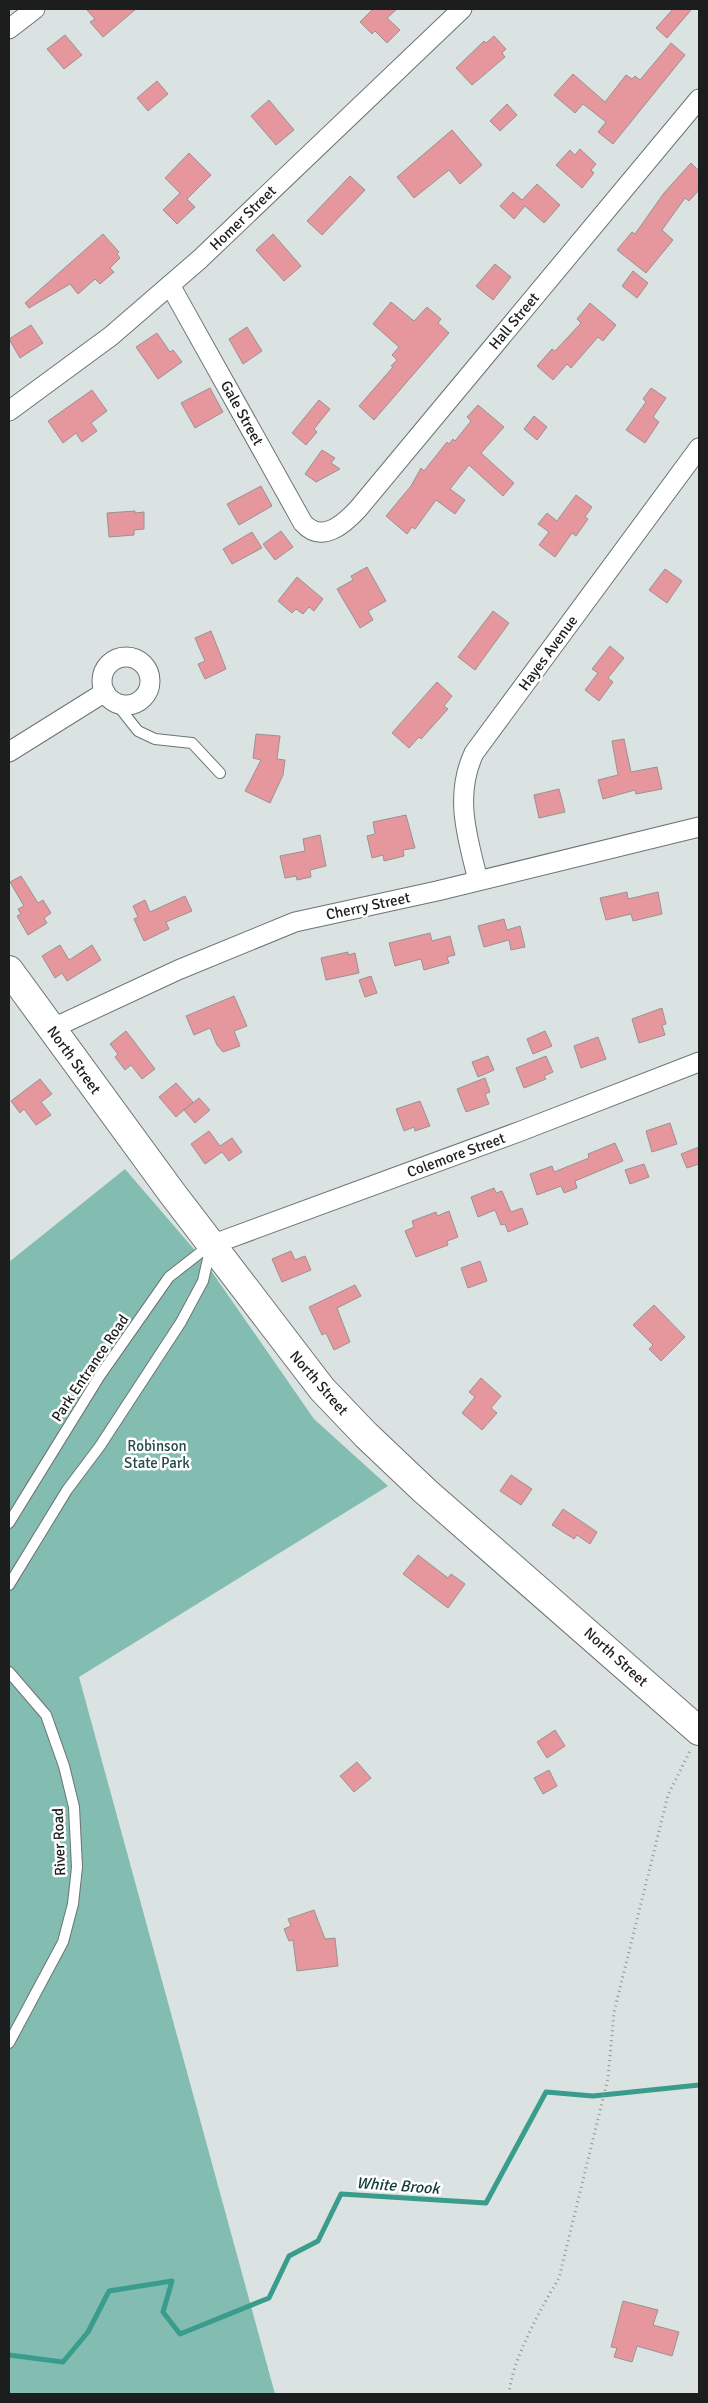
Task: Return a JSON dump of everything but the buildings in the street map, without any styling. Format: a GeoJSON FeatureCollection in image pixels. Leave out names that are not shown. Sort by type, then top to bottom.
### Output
{"type":"FeatureCollection","features":[{"type":"Feature","properties":{"kind":"main road","name":"North Street"},"geometry":{"type":"LineString","coordinates":[[9,970],[301,1364],[360,1430],[697,1736]]}},
{"type":"Feature","properties":{"kind":"street"},"geometry":{"type":"LineString","coordinates":[[9,29],[35,9]]}},
{"type":"Feature","properties":{"kind":"street","name":"Homer Street"},"geometry":{"type":"LineString","coordinates":[[9,410],[111,336],[170,285],[462,9]]}},
{"type":"Feature","properties":{"kind":"street","name":"Hall Street"},"geometry":{"type":"LineString","coordinates":[[321,532],[341,526],[358,509],[699,99]]}},
{"type":"Feature","properties":{"kind":"street","name":"Gale Street"},"geometry":{"type":"LineString","coordinates":[[170,285],[304,522],[311,529],[321,532]]}},
{"type":"Feature","properties":{"kind":"street","name":"Hayes Avenue"},"geometry":{"type":"LineString","coordinates":[[478,880],[466,831],[463,807],[465,779],[474,753],[699,448]]}},
{"type":"Feature","properties":{"kind":"street"},"geometry":{"type":"LineString","coordinates":[[9,752],[110,697]]}},
{"type":"Feature","properties":{"kind":"street","name":"Cherry Street"},"geometry":{"type":"LineString","coordinates":[[51,1029],[178,970],[281,927],[699,826]]}},
{"type":"Feature","properties":{"kind":"street","name":"Colemore Street"},"geometry":{"type":"LineString","coordinates":[[211,1244],[512,1135],[699,1062]]}},
{"type":"Feature","properties":{"kind":"lane"},"geometry":{"type":"LineString","coordinates":[[110,697],[138,731],[155,739],[192,743],[220,772]]}},
{"type":"Feature","properties":{"kind":"lane"},"geometry":{"type":"LineString","coordinates":[[9,1585],[66,1490],[100,1446],[181,1322],[203,1281],[211,1244]]}},
{"type":"Feature","properties":{"kind":"lane","name":"Park Entrance Road"},"geometry":{"type":"LineString","coordinates":[[9,1523],[99,1377],[169,1277],[211,1244]]}},
{"type":"Feature","properties":{"kind":"lane","name":"River Road"},"geometry":{"type":"LineString","coordinates":[[9,1672],[46,1715],[64,1766],[74,1807],[77,1867],[73,1904],[63,1942],[9,2043]]}},
{"type":"Feature","properties":{"kind":"path"},"geometry":{"type":"LineString","coordinates":[[509,2394],[511,2379],[544,2304],[559,2278],[602,2108],[608,2078],[614,2012],[668,1795],[697,1736]]}},
{"type":"Feature","properties":{"kind":"green space","name":"Robinson State Park"},"geometry":{"type":"Polygon","coordinates":[[[125,1169],[205,1262],[314,1419],[388,1486],[79,1677],[275,2394],[9,2394],[9,1262],[125,1169]]]}},
{"type":"Feature","properties":{"kind":"waterway","name":"White Brook"},"geometry":{"type":"LineString","coordinates":[[9,2355],[63,2362],[88,2332],[109,2291],[172,2281],[163,2312],[180,2334],[269,2298],[289,2256],[318,2241],[341,2194],[486,2203],[546,2092],[593,2096],[699,2085]]}}]}
